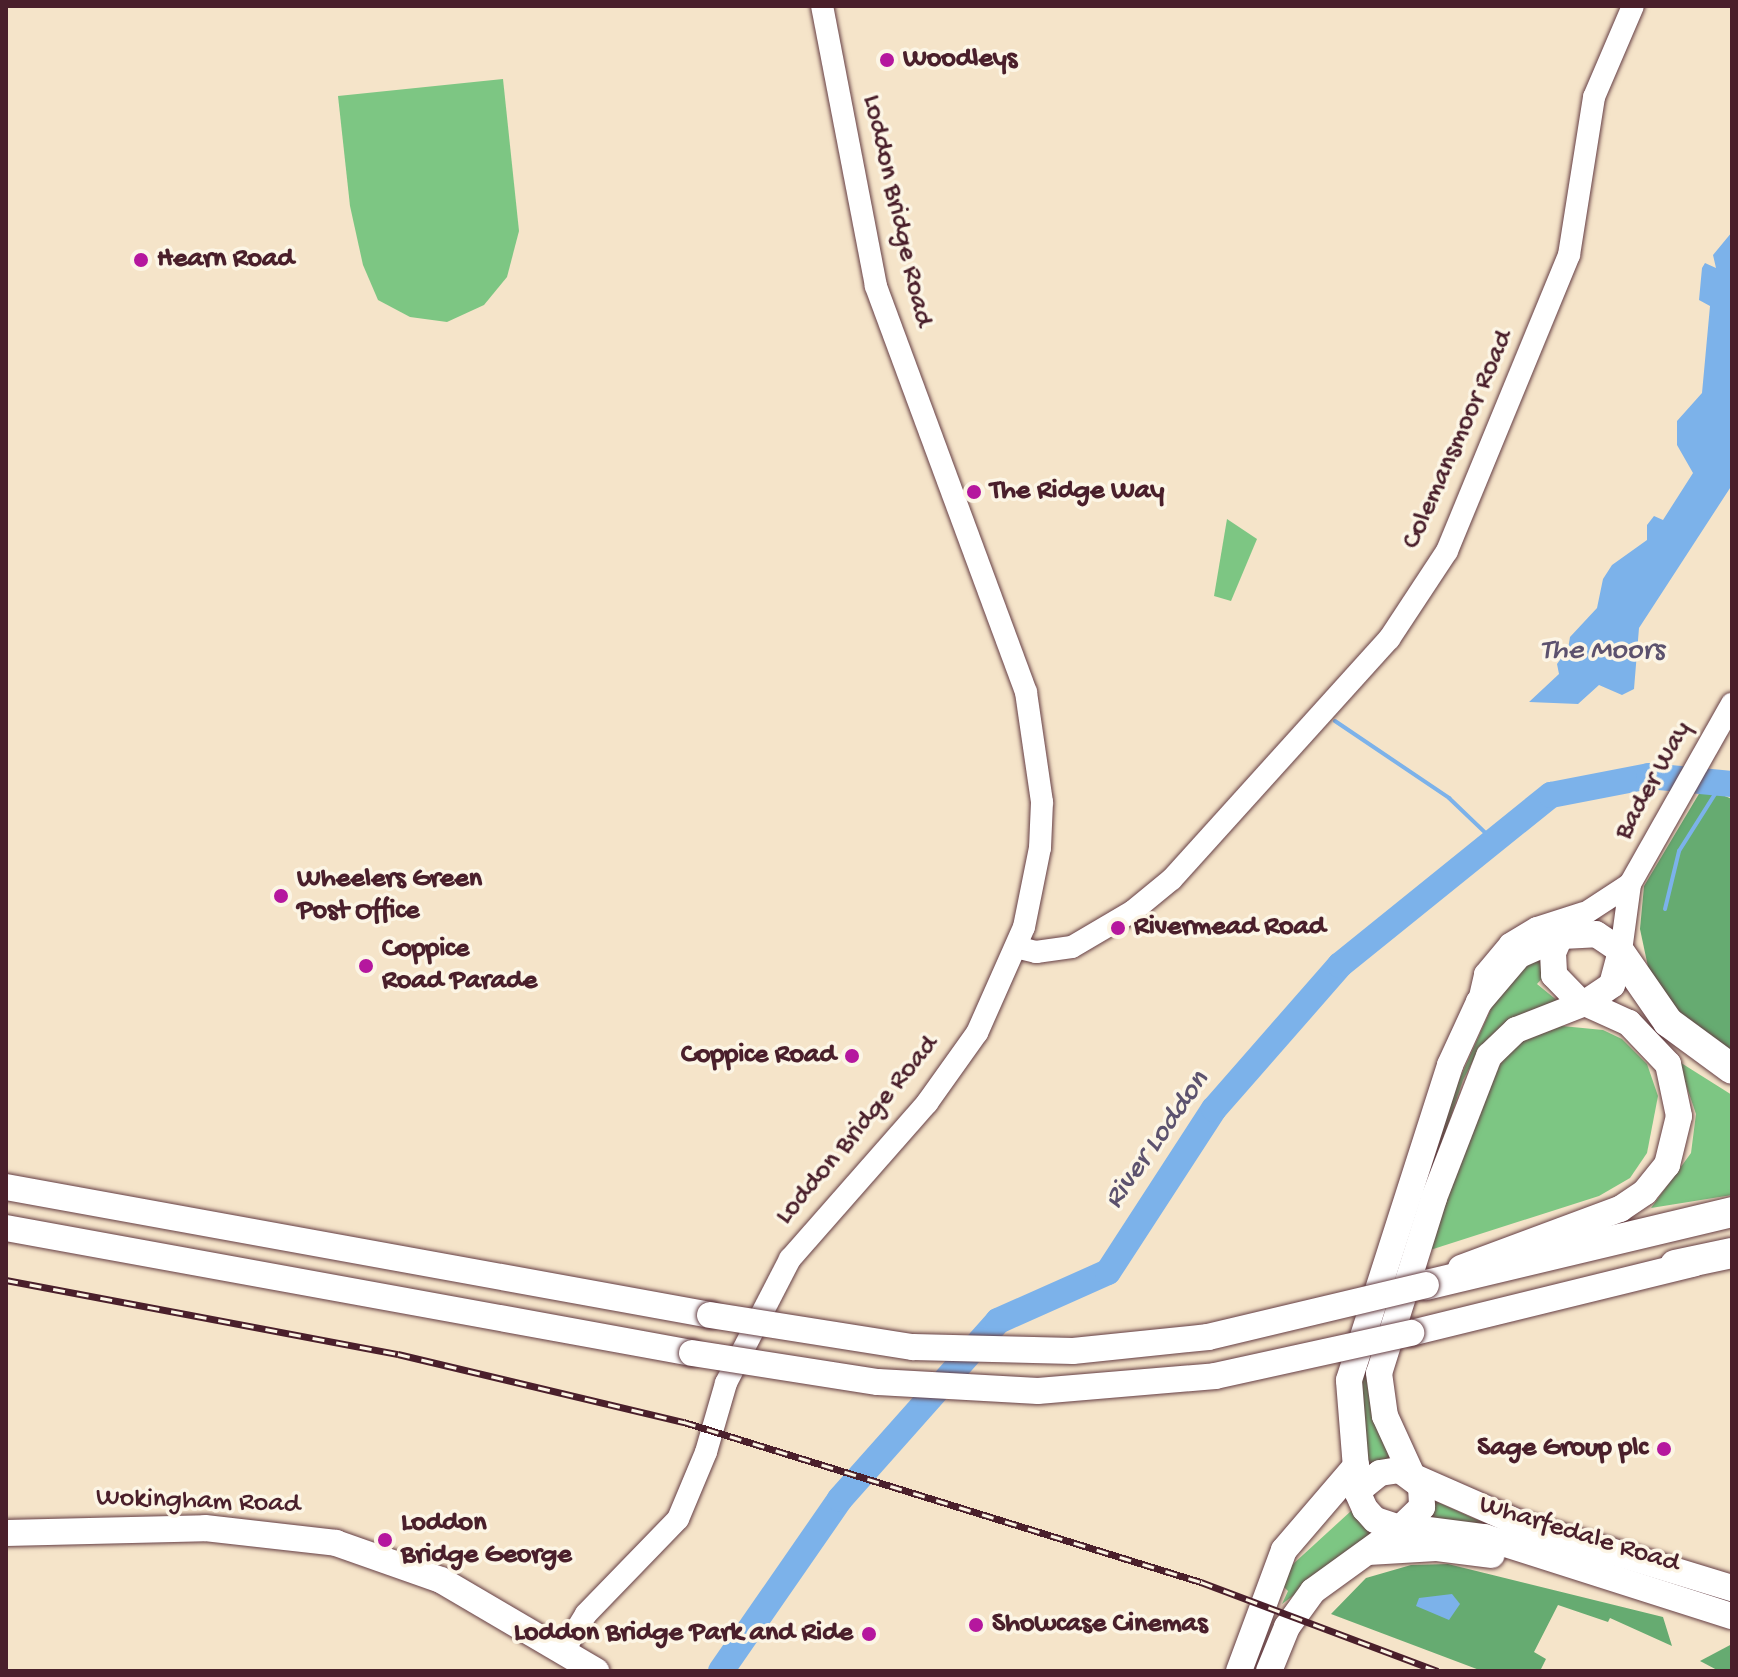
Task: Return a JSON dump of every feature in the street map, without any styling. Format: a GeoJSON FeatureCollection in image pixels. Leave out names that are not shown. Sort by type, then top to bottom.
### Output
{"type":"FeatureCollection","features":[{"type":"Feature","properties":{"kind":"highway"},"geometry":{"type":"LineString","coordinates":[[1621,952],[1668,1022],[1732,1069]]}},
{"type":"Feature","properties":{"kind":"highway"},"geometry":{"type":"LineString","coordinates":[[1426,1285],[1732,1212]]}},
{"type":"Feature","properties":{"kind":"highway"},"geometry":{"type":"LineString","coordinates":[[1675,1265],[1732,1256]]}},
{"type":"Feature","properties":{"kind":"main road"},"geometry":{"type":"LineString","coordinates":[[1269,1671],[1287,1627],[1313,1591],[1402,1528],[1422,1507],[1424,1495],[1382,1406],[1380,1363],[1471,1092],[1502,1041],[1532,1021],[1583,1003],[1612,985],[1621,952],[1596,934],[1561,936],[1519,955],[1479,1002],[1439,1094],[1354,1354],[1349,1380],[1358,1483],[1371,1517],[1402,1528]]}},
{"type":"Feature","properties":{"kind":"main road"},"geometry":{"type":"LineString","coordinates":[[6,1187],[710,1315],[913,1347],[1073,1351],[1222,1335],[1426,1285],[1496,1252],[1620,1209],[1645,1192],[1667,1165],[1679,1116],[1668,1064],[1629,1023],[1583,1003],[1554,975],[1553,953],[1561,936]]}},
{"type":"Feature","properties":{"kind":"main road"},"geometry":{"type":"LineString","coordinates":[[6,1228],[692,1353],[893,1384],[1061,1391],[1215,1376],[1411,1333],[1675,1265]]}},
{"type":"Feature","properties":{"kind":"main road"},"geometry":{"type":"LineString","coordinates":[[1239,1671],[1284,1550],[1358,1483],[1380,1473],[1413,1476]]}},
{"type":"Feature","properties":{"kind":"main road","name":"Wharfedale Road"},"geometry":{"type":"LineString","coordinates":[[1413,1476],[1519,1523],[1732,1588]]}},
{"type":"Feature","properties":{"kind":"main road","name":"Wokingham Road"},"geometry":{"type":"LineString","coordinates":[[6,1533],[171,1528],[326,1540],[441,1580],[596,1671]]}},
{"type":"Feature","properties":{"kind":"main road","name":"Wharfedale Road"},"geometry":{"type":"LineString","coordinates":[[1402,1528],[1484,1537],[1548,1561],[1732,1616]]}},
{"type":"Feature","properties":{"kind":"main road"},"geometry":{"type":"LineString","coordinates":[[1368,1552],[1436,1548],[1548,1561]]}},
{"type":"Feature","properties":{"kind":"street","name":"Loddon Bridge Road"},"geometry":{"type":"LineString","coordinates":[[564,1650],[586,1614],[678,1519],[706,1452],[726,1383],[775,1282],[815,1226],[951,1071],[977,1033],[1016,947],[1042,831],[1026,692],[876,286],[822,6]]}},
{"type":"Feature","properties":{"kind":"street","name":"Colemansmoor Road"},"geometry":{"type":"LineString","coordinates":[[1016,947],[1036,952],[1072,947],[1133,911],[1172,879],[1389,639],[1447,551],[1569,255],[1594,97],[1633,6]]}},
{"type":"Feature","properties":{"kind":"street","name":"Bader Way"},"geometry":{"type":"LineString","coordinates":[[1621,952],[1630,884],[1731,706]]}},
{"type":"Feature","properties":{"kind":"street","name":"Bader Way"},"geometry":{"type":"LineString","coordinates":[[1561,936],[1584,913],[1630,884]]}},
{"type":"Feature","properties":{"kind":"street"},"geometry":{"type":"LineString","coordinates":[[1479,1002],[1485,974],[1510,944],[1537,928],[1584,913]]}},
{"type":"Feature","properties":{"kind":"green space"},"geometry":{"type":"Polygon","coordinates":[[[503,79],[519,231],[507,277],[484,305],[447,322],[410,317],[378,300],[363,265],[350,206],[338,96],[503,79]]]}},
{"type":"Feature","properties":{"kind":"green space"},"geometry":{"type":"Polygon","coordinates":[[[1227,519],[1257,539],[1231,601],[1214,596],[1227,519]]]}},
{"type":"Feature","properties":{"kind":"green space"},"geometry":{"type":"Polygon","coordinates":[[[1703,787],[1732,799],[1732,1062],[1703,1043],[1651,981],[1640,929],[1644,886],[1703,787]]]}},
{"type":"Feature","properties":{"kind":"green space"},"geometry":{"type":"Polygon","coordinates":[[[1544,954],[1545,975],[1537,984],[1559,1002],[1474,1059],[1463,1080],[1367,1365],[1372,1418],[1393,1460],[1364,1471],[1355,1389],[1452,1096],[1495,1000],[1517,971],[1544,954]]]}},
{"type":"Feature","properties":{"kind":"green space"},"geometry":{"type":"Polygon","coordinates":[[[1562,1026],[1603,1030],[1622,1039],[1647,1064],[1658,1096],[1647,1153],[1630,1178],[1599,1196],[1427,1251],[1497,1068],[1518,1043],[1562,1026]]]}},
{"type":"Feature","properties":{"kind":"green space"},"geometry":{"type":"Polygon","coordinates":[[[1678,1061],[1732,1095],[1732,1195],[1651,1208],[1691,1153],[1696,1114],[1678,1061]]]}},
{"type":"Feature","properties":{"kind":"green space"},"geometry":{"type":"Polygon","coordinates":[[[1435,1501],[1493,1527],[1732,1603],[1429,1520],[1435,1501]]]}},
{"type":"Feature","properties":{"kind":"green space"},"geometry":{"type":"Polygon","coordinates":[[[1351,1511],[1373,1536],[1282,1604],[1288,1591],[1282,1585],[1292,1565],[1351,1511]]]}},
{"type":"Feature","properties":{"kind":"green space"},"geometry":{"type":"Polygon","coordinates":[[[1448,1564],[1663,1617],[1672,1646],[1610,1618],[1608,1622],[1558,1605],[1534,1652],[1546,1659],[1540,1671],[1482,1671],[1331,1614],[1366,1578],[1411,1565],[1448,1564]]]}},
{"type":"Feature","properties":{"kind":"green space"},"geometry":{"type":"Polygon","coordinates":[[[1732,1644],[1732,1671],[1719,1671],[1700,1661],[1732,1644]]]}},
{"type":"Feature","properties":{"kind":"water","name":"The Moors"},"geometry":{"type":"Polygon","coordinates":[[[1732,232],[1732,485],[1639,628],[1634,689],[1622,695],[1599,685],[1578,704],[1529,702],[1559,674],[1557,664],[1568,649],[1570,637],[1597,608],[1603,579],[1612,565],[1647,540],[1647,525],[1654,516],[1663,520],[1693,473],[1677,445],[1677,421],[1702,393],[1710,306],[1699,300],[1702,268],[1705,263],[1716,268],[1713,255],[1732,232]]]}},
{"type":"Feature","properties":{"kind":"water"},"geometry":{"type":"Polygon","coordinates":[[[1452,1594],[1460,1604],[1449,1620],[1416,1606],[1419,1598],[1452,1594]]]}},
{"type":"Feature","properties":{"kind":"waterway"},"geometry":{"type":"LineString","coordinates":[[1335,721],[1449,798],[1494,841]]}},
{"type":"Feature","properties":{"kind":"waterway","name":"River Loddon"},"geometry":{"type":"LineString","coordinates":[[721,1671],[840,1499],[998,1321],[1108,1272],[1214,1109],[1340,965],[1551,795],[1649,776],[1732,784]]}},
{"type":"Feature","properties":{"kind":"waterway"},"geometry":{"type":"LineString","coordinates":[[1665,909],[1679,851],[1722,783]]}},
{"type":"Feature","properties":{"kind":"railway"},"geometry":{"type":"LineString","coordinates":[[6,1280],[398,1354],[684,1422],[1201,1582],[1438,1671]]}},
{"type":"Feature","properties":{"kind":"place","name":"Woodleys"},"geometry":{"type":"Point","coordinates":[887,60]}},
{"type":"Feature","properties":{"kind":"place","name":"Hearn Road"},"geometry":{"type":"Point","coordinates":[141,260]}},
{"type":"Feature","properties":{"kind":"place","name":"The Ridge Way"},"geometry":{"type":"Point","coordinates":[974,492]}},
{"type":"Feature","properties":{"kind":"place","name":"Wheelers Green Post Office"},"geometry":{"type":"Point","coordinates":[281,896]}},
{"type":"Feature","properties":{"kind":"place","name":"Rivermead Road"},"geometry":{"type":"Point","coordinates":[1118,928]}},
{"type":"Feature","properties":{"kind":"place","name":"Coppice Road Parade"},"geometry":{"type":"Point","coordinates":[366,966]}},
{"type":"Feature","properties":{"kind":"place","name":"Coppice Road"},"geometry":{"type":"Point","coordinates":[852,1056]}},
{"type":"Feature","properties":{"kind":"place","name":"Sage Group plc"},"geometry":{"type":"Point","coordinates":[1664,1449]}},
{"type":"Feature","properties":{"kind":"place","name":"Loddon Bridge George"},"geometry":{"type":"Point","coordinates":[385,1540]}},
{"type":"Feature","properties":{"kind":"place","name":"Showcase Cinemas"},"geometry":{"type":"Point","coordinates":[976,1625]}},
{"type":"Feature","properties":{"kind":"place","name":"Loddon Bridge Park and Ride"},"geometry":{"type":"Point","coordinates":[869,1634]}}]}
